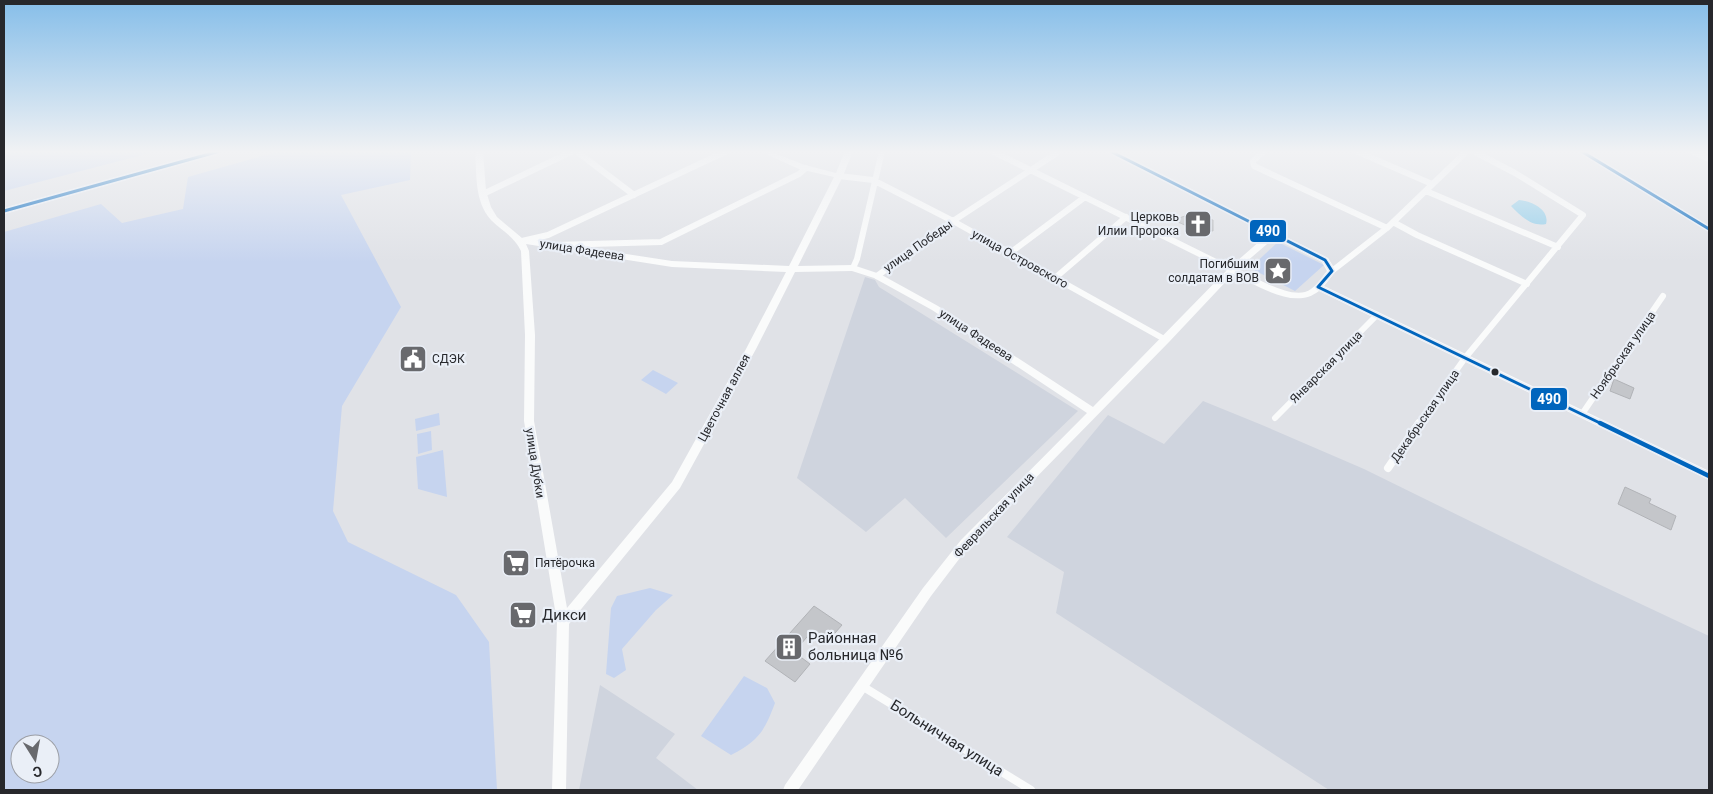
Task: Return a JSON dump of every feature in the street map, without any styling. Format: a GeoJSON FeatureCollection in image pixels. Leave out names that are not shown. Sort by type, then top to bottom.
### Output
{"type":"FeatureCollection","features":[{"type":"Feature","properties":{"kind":"highway"},"geometry":{"type":"LineString","coordinates":[[4,204],[61,188]]}},
{"type":"Feature","properties":{"kind":"highway"},"geometry":{"type":"LineString","coordinates":[[4,211],[87,188]]}},
{"type":"Feature","properties":{"kind":"street"},"geometry":{"type":"LineString","coordinates":[[482,188],[491,215],[522,241],[548,235],[649,188]]}},
{"type":"Feature","properties":{"kind":"street"},"geometry":{"type":"LineString","coordinates":[[483,194],[496,188]]}},
{"type":"Feature","properties":{"kind":"street"},"geometry":{"type":"LineString","coordinates":[[625,188],[634,195]]}},
{"type":"Feature","properties":{"kind":"street"},"geometry":{"type":"LineString","coordinates":[[555,245],[661,242],[770,188]]}},
{"type":"Feature","properties":{"kind":"street","name":"Цветочная аллея"},"geometry":{"type":"LineString","coordinates":[[563,622],[676,485],[719,410],[833,188]]}},
{"type":"Feature","properties":{"kind":"street"},"geometry":{"type":"LineString","coordinates":[[853,268],[871,188]]}},
{"type":"Feature","properties":{"kind":"street","name":"улица Островского"},"geometry":{"type":"LineString","coordinates":[[889,188],[953,221],[1166,340]]}},
{"type":"Feature","properties":{"kind":"street","name":"улица Победы"},"geometry":{"type":"LineString","coordinates":[[876,276],[1002,188]]}},
{"type":"Feature","properties":{"kind":"street"},"geometry":{"type":"LineString","coordinates":[[1066,188],[1232,270],[1287,294],[1308,294],[1318,287],[1332,272],[1387,228],[1429,188]]}},
{"type":"Feature","properties":{"kind":"street"},"geometry":{"type":"LineString","coordinates":[[1183,188],[1325,260],[1332,272]]}},
{"type":"Feature","properties":{"kind":"street"},"geometry":{"type":"LineString","coordinates":[[1301,188],[1387,228]]}},
{"type":"Feature","properties":{"kind":"street","name":"Декабрьская улица"},"geometry":{"type":"LineString","coordinates":[[1388,468],[1465,358],[1558,248],[1583,215],[1539,188]]}},
{"type":"Feature","properties":{"kind":"street"},"geometry":{"type":"LineString","coordinates":[[1642,188],[1709,229]]}},
{"type":"Feature","properties":{"kind":"street"},"geometry":{"type":"LineString","coordinates":[[1426,191],[1558,248]]}},
{"type":"Feature","properties":{"kind":"street"},"geometry":{"type":"LineString","coordinates":[[1010,253],[1085,197]]}},
{"type":"Feature","properties":{"kind":"street"},"geometry":{"type":"LineString","coordinates":[[1055,278],[1126,218]]}},
{"type":"Feature","properties":{"kind":"street"},"geometry":{"type":"LineString","coordinates":[[1393,222],[1417,235],[1484,263],[1527,284]]}},
{"type":"Feature","properties":{"kind":"street","name":"Февральская улица"},"geometry":{"type":"LineString","coordinates":[[790,790],[927,592],[965,543],[1166,340],[1232,270],[1273,234]]}},
{"type":"Feature","properties":{"kind":"street","name":"улица Фадеева"},"geometry":{"type":"LineString","coordinates":[[522,241],[672,264],[791,269],[853,268],[876,276],[935,308],[1094,413]]}},
{"type":"Feature","properties":{"kind":"street","name":"улица Дубки"},"geometry":{"type":"LineString","coordinates":[[522,241],[525,250],[530,335],[529,421],[563,622],[559,790]]}},
{"type":"Feature","properties":{"kind":"street"},"geometry":{"type":"LineString","coordinates":[[1318,287],[1709,476]]}},
{"type":"Feature","properties":{"kind":"street","name":"Ноябрьская улица"},"geometry":{"type":"LineString","coordinates":[[1582,414],[1664,296]]}},
{"type":"Feature","properties":{"kind":"street","name":"Январская улица"},"geometry":{"type":"LineString","coordinates":[[1274,418],[1377,315]]}},
{"type":"Feature","properties":{"kind":"street","name":"Больничная улица"},"geometry":{"type":"LineString","coordinates":[[862,686],[1031,790]]}},
{"type":"Feature","properties":{"kind":"shaded area"},"geometry":{"type":"Polygon","coordinates":[[[4,188],[15,188],[4,191],[4,188]]]}},
{"type":"Feature","properties":{"kind":"shaded area"},"geometry":{"type":"Polygon","coordinates":[[[186,188],[373,188],[341,195],[401,307],[342,406],[333,511],[348,542],[456,595],[489,642],[497,790],[4,790],[4,232],[101,204],[122,223],[183,209],[186,188]]]}},
{"type":"Feature","properties":{"kind":"shaded area"},"geometry":{"type":"Polygon","coordinates":[[[1519,200],[1539,207],[1545,214],[1546,224],[1536,224],[1527,220],[1511,206],[1519,200]]]}},
{"type":"Feature","properties":{"kind":"shaded area"},"geometry":{"type":"Polygon","coordinates":[[[1278,242],[1324,265],[1295,291],[1250,268],[1278,242]]]}},
{"type":"Feature","properties":{"kind":"shaded area"},"geometry":{"type":"Polygon","coordinates":[[[865,277],[875,280],[879,287],[1078,411],[946,538],[905,498],[866,532],[797,478],[865,277]]]}},
{"type":"Feature","properties":{"kind":"shaded area"},"geometry":{"type":"Polygon","coordinates":[[[653,370],[678,383],[666,394],[641,380],[653,370]]]}},
{"type":"Feature","properties":{"kind":"shaded area"},"geometry":{"type":"Polygon","coordinates":[[[1203,401],[1364,469],[1594,582],[1709,636],[1709,790],[1329,790],[1056,613],[1064,572],[1007,537],[1108,415],[1164,444],[1203,401]]]}},
{"type":"Feature","properties":{"kind":"shaded area"},"geometry":{"type":"Polygon","coordinates":[[[439,413],[440,425],[416,431],[415,419],[439,413]]]}},
{"type":"Feature","properties":{"kind":"shaded area"},"geometry":{"type":"Polygon","coordinates":[[[431,431],[432,450],[418,454],[417,434],[431,431]]]}},
{"type":"Feature","properties":{"kind":"shaded area"},"geometry":{"type":"Polygon","coordinates":[[[443,450],[447,497],[418,489],[416,457],[443,450]]]}},
{"type":"Feature","properties":{"kind":"shaded area"},"geometry":{"type":"Polygon","coordinates":[[[650,588],[673,595],[656,610],[622,649],[626,670],[614,678],[606,674],[611,608],[617,596],[650,588]]]}},
{"type":"Feature","properties":{"kind":"shaded area"},"geometry":{"type":"Polygon","coordinates":[[[744,676],[767,688],[775,703],[764,728],[754,740],[731,755],[701,736],[744,676]]]}},
{"type":"Feature","properties":{"kind":"shaded area"},"geometry":{"type":"Polygon","coordinates":[[[600,685],[675,734],[656,758],[698,790],[579,790],[600,685]]]}},
{"type":"Feature","properties":{"kind":"building","name":"Церковь Илии Пророка"},"geometry":{"type":"Polygon","coordinates":[[[1185,216],[1213,220],[1213,231],[1187,226],[1178,222],[1179,218],[1185,216]]]}},
{"type":"Feature","properties":{"kind":"building"},"geometry":{"type":"Polygon","coordinates":[[[1614,379],[1634,388],[1630,399],[1610,391],[1614,379]]]}},
{"type":"Feature","properties":{"kind":"building"},"geometry":{"type":"Polygon","coordinates":[[[1625,487],[1651,499],[1649,503],[1676,516],[1671,530],[1618,504],[1625,487]]]}},
{"type":"Feature","properties":{"kind":"building","name":"Районная больница №6"},"geometry":{"type":"Polygon","coordinates":[[[814,606],[842,625],[828,641],[813,630],[794,652],[810,664],[795,682],[765,661],[814,606]]]}},
{"type":"Feature","properties":{"kind":"transit line","name":"490"},"geometry":{"type":"LineString","coordinates":[[4,211],[87,188]]}},
{"type":"Feature","properties":{"kind":"transit line","name":"490"},"geometry":{"type":"LineString","coordinates":[[1183,188],[1325,260],[1332,271],[1318,287],[1709,476]]}},
{"type":"Feature","properties":{"kind":"transit line","name":"490"},"geometry":{"type":"LineString","coordinates":[[1642,188],[1709,229]]}},
{"type":"Feature","properties":{"kind":"place","name":"Церковь Илии Пророка"},"geometry":{"type":"Point","coordinates":[1198,224]}},
{"type":"Feature","properties":{"kind":"place","name":"Погибшим солдатам в ВОВ"},"geometry":{"type":"Point","coordinates":[1278,271]}},
{"type":"Feature","properties":{"kind":"place","name":"СДЭК"},"geometry":{"type":"Point","coordinates":[413,359]}},
{"type":"Feature","properties":{"kind":"place","name":"Пятёрочка"},"geometry":{"type":"Point","coordinates":[516,563]}},
{"type":"Feature","properties":{"kind":"place","name":"Дикси"},"geometry":{"type":"Point","coordinates":[523,615]}},
{"type":"Feature","properties":{"kind":"place","name":"Районная больница №6"},"geometry":{"type":"Point","coordinates":[789,647]}}]}
